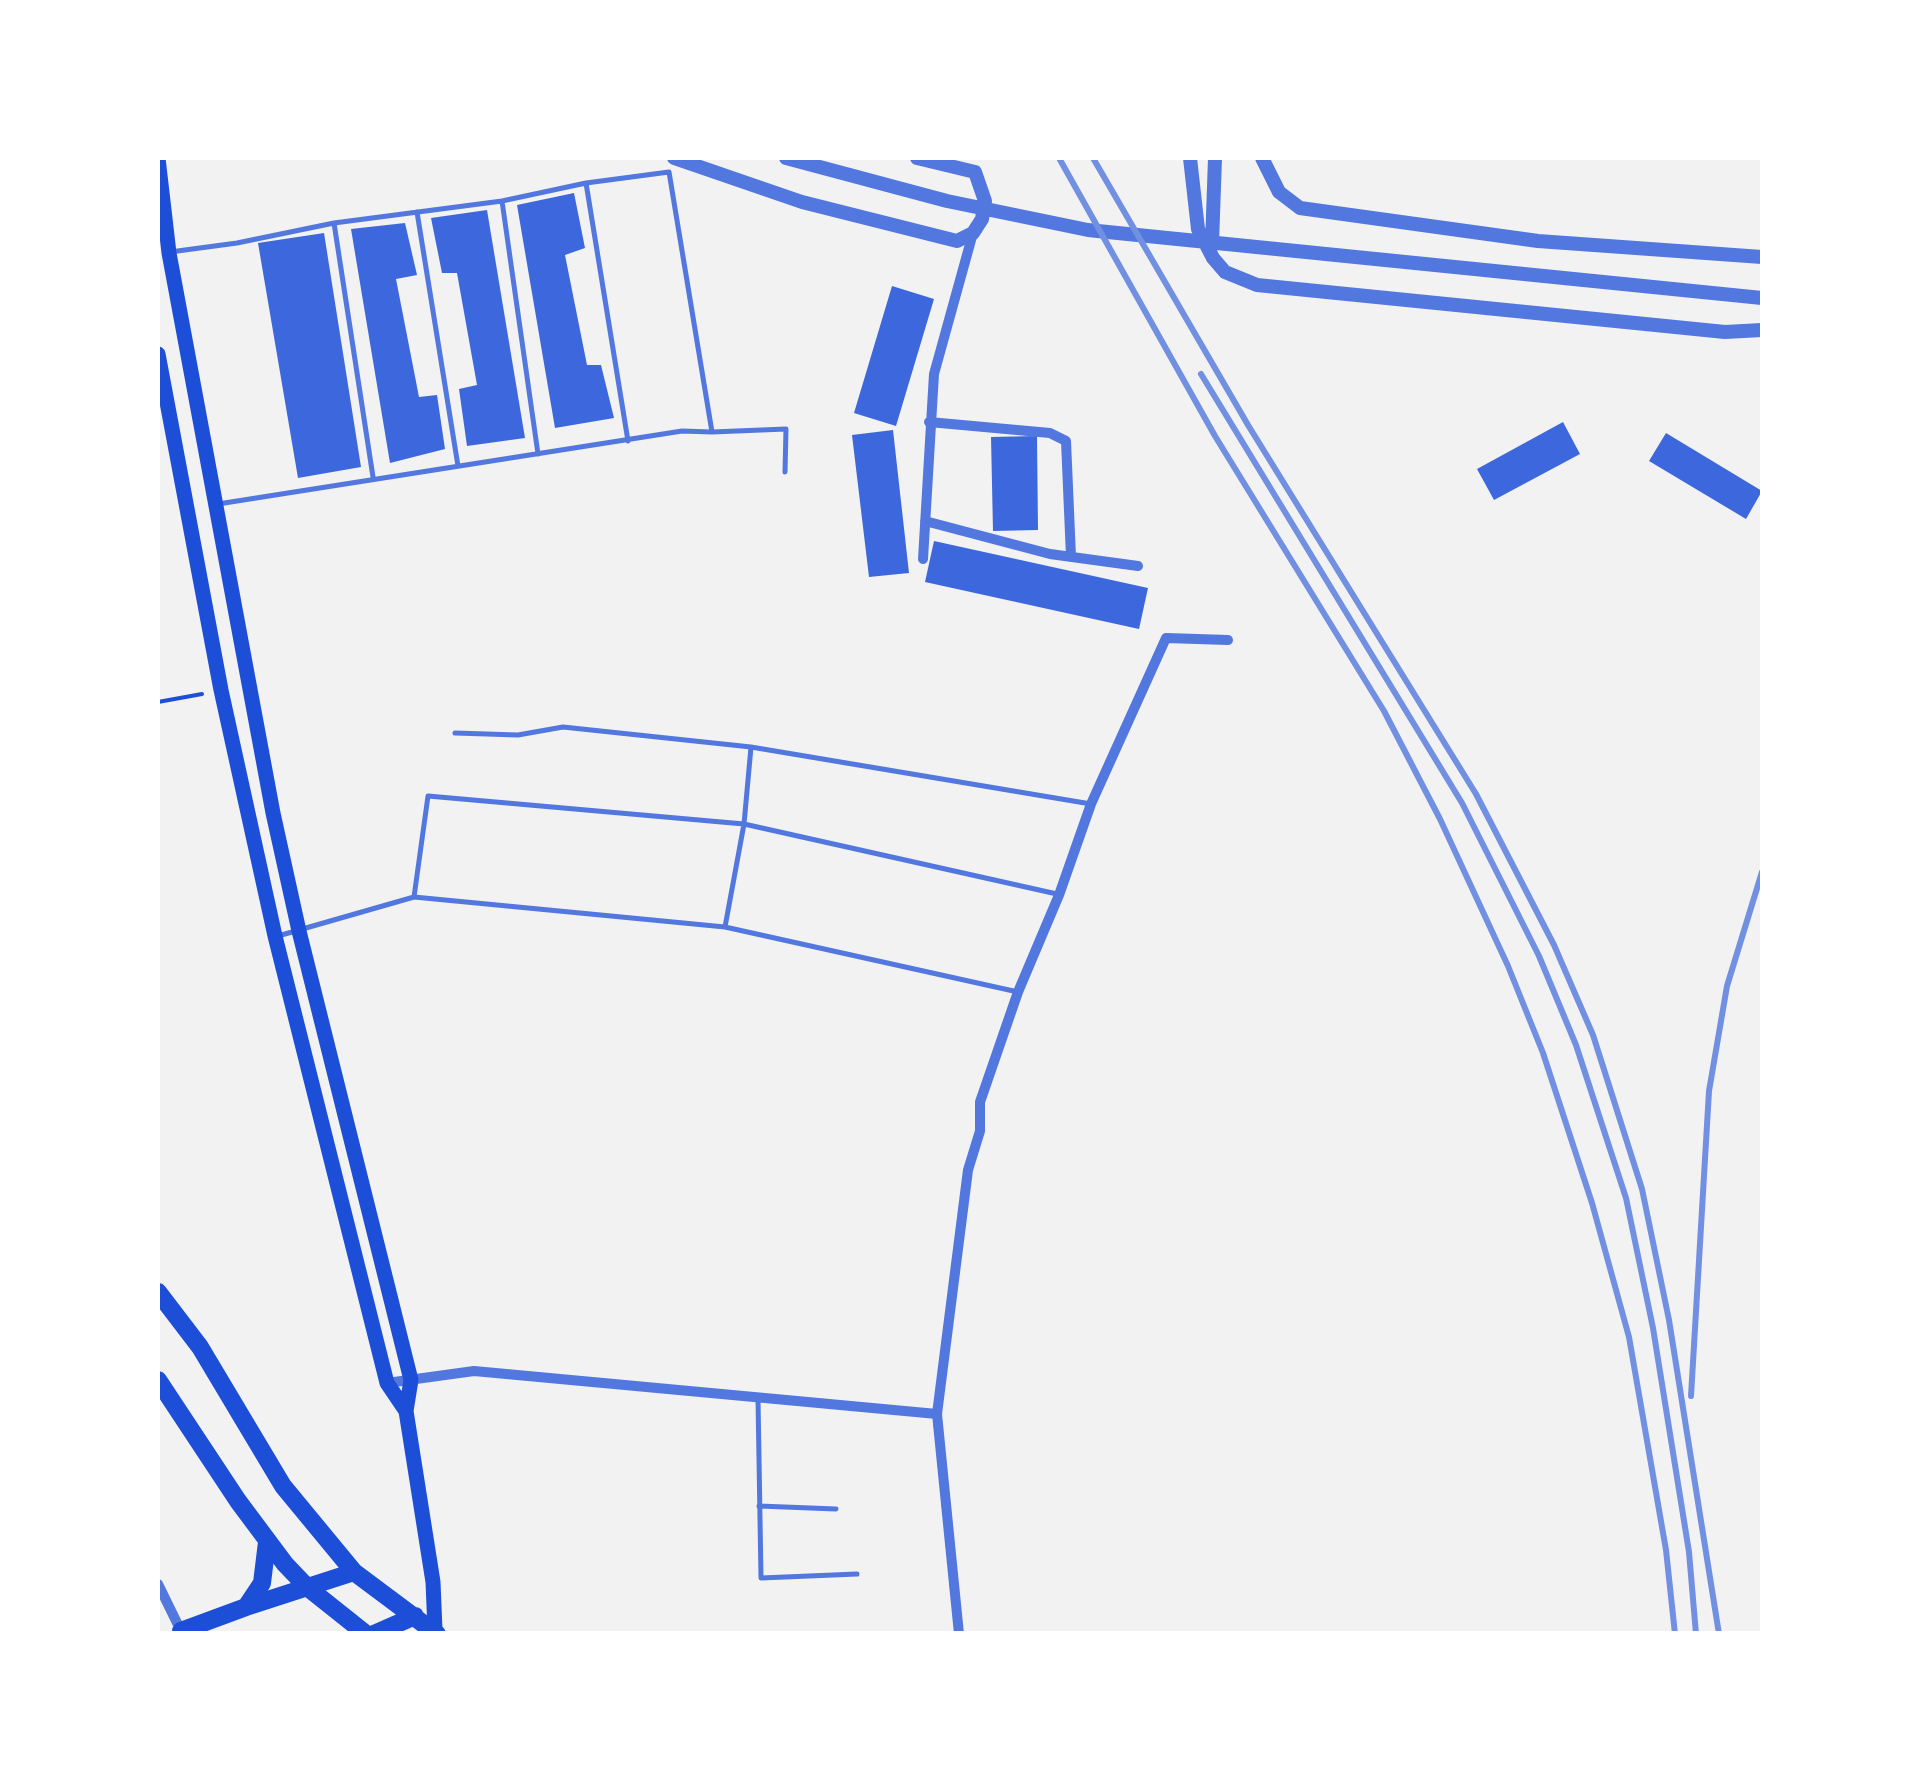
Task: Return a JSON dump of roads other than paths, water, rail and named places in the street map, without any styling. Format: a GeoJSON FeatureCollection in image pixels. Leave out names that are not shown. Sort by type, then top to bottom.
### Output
{"type":"FeatureCollection","features":[{"type":"Feature","properties":{"kind":"main road"},"geometry":{"type":"LineString","coordinates":[[158,158],[169,252],[299,931],[411,1380],[406,1411],[433,1582],[432,1632]]}},
{"type":"Feature","properties":{"kind":"main road"},"geometry":{"type":"LineString","coordinates":[[158,354],[221,690],[275,936],[388,1383],[406,1411]]}},
{"type":"Feature","properties":{"kind":"main road"},"geometry":{"type":"LineString","coordinates":[[158,1292],[200,1347],[283,1486],[354,1572],[432,1632]]}},
{"type":"Feature","properties":{"kind":"main road"},"geometry":{"type":"LineString","coordinates":[[158,1380],[267,1542],[306,1587],[366,1634]]}},
{"type":"Feature","properties":{"kind":"main road"},"geometry":{"type":"LineString","coordinates":[[246,1607],[262,1582],[267,1542]]}},
{"type":"Feature","properties":{"kind":"main road"},"geometry":{"type":"LineString","coordinates":[[180,1633],[354,1572]]}},
{"type":"Feature","properties":{"kind":"main road"},"geometry":{"type":"LineString","coordinates":[[374,1634],[415,1616]]}},
{"type":"Feature","properties":{"kind":"street"},"geometry":{"type":"LineString","coordinates":[[674,158],[802,202],[956,241],[974,233]]}},
{"type":"Feature","properties":{"kind":"street"},"geometry":{"type":"LineString","coordinates":[[786,158],[947,202],[1088,230],[1762,298]]}},
{"type":"Feature","properties":{"kind":"street"},"geometry":{"type":"LineString","coordinates":[[918,158],[975,172],[984,189],[985,202],[934,374],[923,559]]}},
{"type":"Feature","properties":{"kind":"street"},"geometry":{"type":"LineString","coordinates":[[1190,158],[1198,230],[1212,258],[1225,272],[1257,285],[1726,332],[1762,330]]}},
{"type":"Feature","properties":{"kind":"street"},"geometry":{"type":"LineString","coordinates":[[1212,244],[1216,158]]}},
{"type":"Feature","properties":{"kind":"street"},"geometry":{"type":"LineString","coordinates":[[1262,158],[1279,192],[1300,208],[1538,241],[1762,258]]}},
{"type":"Feature","properties":{"kind":"street"},"geometry":{"type":"LineString","coordinates":[[930,422],[1050,433],[1066,441],[1071,558]]}},
{"type":"Feature","properties":{"kind":"street"},"geometry":{"type":"LineString","coordinates":[[925,521],[1071,558],[1138,566]]}},
{"type":"Feature","properties":{"kind":"street"},"geometry":{"type":"LineString","coordinates":[[959,1634],[937,1414],[968,1170],[980,1131],[980,1102],[1091,804],[1166,638],[1228,640]]}},
{"type":"Feature","properties":{"kind":"street"},"geometry":{"type":"LineString","coordinates":[[388,1383],[474,1371],[937,1414]]}},
{"type":"Feature","properties":{"kind":"street"},"geometry":{"type":"LineString","coordinates":[[158,1584],[180,1633]]}},
{"type":"Feature","properties":{"kind":"lane"},"geometry":{"type":"LineString","coordinates":[[169,252],[334,223],[502,202],[586,183],[669,172],[712,432]]}},
{"type":"Feature","properties":{"kind":"lane"},"geometry":{"type":"LineString","coordinates":[[586,183],[628,441]]}},
{"type":"Feature","properties":{"kind":"lane"},"geometry":{"type":"LineString","coordinates":[[502,202],[538,454]]}},
{"type":"Feature","properties":{"kind":"lane"},"geometry":{"type":"LineString","coordinates":[[418,212],[459,467]]}},
{"type":"Feature","properties":{"kind":"lane"},"geometry":{"type":"LineString","coordinates":[[334,223],[373,478]]}},
{"type":"Feature","properties":{"kind":"lane"},"geometry":{"type":"LineString","coordinates":[[215,504],[682,431],[786,429],[785,472]]}},
{"type":"Feature","properties":{"kind":"lane"},"geometry":{"type":"LineString","coordinates":[[455,733],[518,735],[562,727],[751,747],[1091,804]]}},
{"type":"Feature","properties":{"kind":"lane"},"geometry":{"type":"LineString","coordinates":[[724,926],[744,824],[751,747]]}},
{"type":"Feature","properties":{"kind":"lane"},"geometry":{"type":"LineString","coordinates":[[414,896],[428,796],[744,824],[1060,895]]}},
{"type":"Feature","properties":{"kind":"lane"},"geometry":{"type":"LineString","coordinates":[[275,936],[414,896],[724,926],[1018,992]]}},
{"type":"Feature","properties":{"kind":"lane"},"geometry":{"type":"LineString","coordinates":[[758,1396],[761,1578],[857,1574]]}},
{"type":"Feature","properties":{"kind":"lane"},"geometry":{"type":"LineString","coordinates":[[759,1506],[836,1509]]}},
{"type":"Feature","properties":{"kind":"railway"},"geometry":{"type":"LineString","coordinates":[[1059,158],[1215,436],[1384,711],[1440,819],[1508,966],[1543,1053],[1592,1203],[1629,1337],[1666,1550],[1675,1634]]}},
{"type":"Feature","properties":{"kind":"railway"},"geometry":{"type":"LineString","coordinates":[[1093,158],[1248,425],[1476,794],[1554,945],[1593,1035],[1642,1189],[1669,1320],[1719,1634]]}},
{"type":"Feature","properties":{"kind":"railway"},"geometry":{"type":"LineString","coordinates":[[1201,374],[1462,803],[1539,956],[1576,1045],[1626,1198],[1653,1328],[1689,1552],[1696,1634]]}},
{"type":"Feature","properties":{"kind":"railway"},"geometry":{"type":"LineString","coordinates":[[1691,1396],[1709,1091],[1727,986],[1762,872]]}}]}
